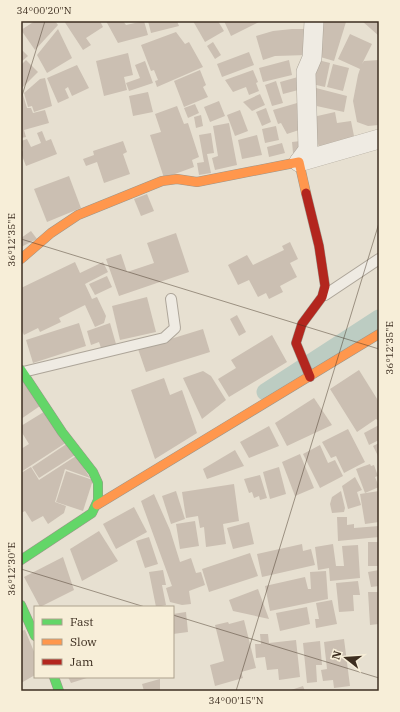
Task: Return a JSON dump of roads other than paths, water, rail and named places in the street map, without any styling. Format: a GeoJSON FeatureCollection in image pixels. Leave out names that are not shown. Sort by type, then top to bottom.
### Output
{"type":"FeatureCollection","features":[{"type":"Feature","properties":{"kind":"street"},"geometry":{"type":"LineString","coordinates":[[310,377],[296,343],[302,324],[322,298],[325,286],[325,276],[299,162],[308,150],[306,72],[312,58],[314,21]]}},
{"type":"Feature","properties":{"kind":"street"},"geometry":{"type":"LineString","coordinates":[[21,259],[70,219],[96,206],[158,181],[181,178],[197,182],[299,162],[379,139]]}},
{"type":"Feature","properties":{"kind":"street"},"geometry":{"type":"LineString","coordinates":[[21,560],[78,524],[92,513],[97,505],[379,334]]}},
{"type":"Feature","properties":{"kind":"street"},"geometry":{"type":"LineString","coordinates":[[22,371],[62,432],[92,472],[98,483],[97,505]]}},
{"type":"Feature","properties":{"kind":"street"},"geometry":{"type":"LineString","coordinates":[[21,605],[34,634]]}},
{"type":"Feature","properties":{"kind":"street"},"geometry":{"type":"LineString","coordinates":[[54,678],[60,691]]}},
{"type":"Feature","properties":{"kind":"lane"},"geometry":{"type":"LineString","coordinates":[[322,298],[379,259]]}},
{"type":"Feature","properties":{"kind":"lane"},"geometry":{"type":"LineString","coordinates":[[22,371],[164,338],[175,328],[171,299]]}},
{"type":"Feature","properties":{"kind":"waterway"},"geometry":{"type":"LineString","coordinates":[[265,392],[379,318]]}}]}
